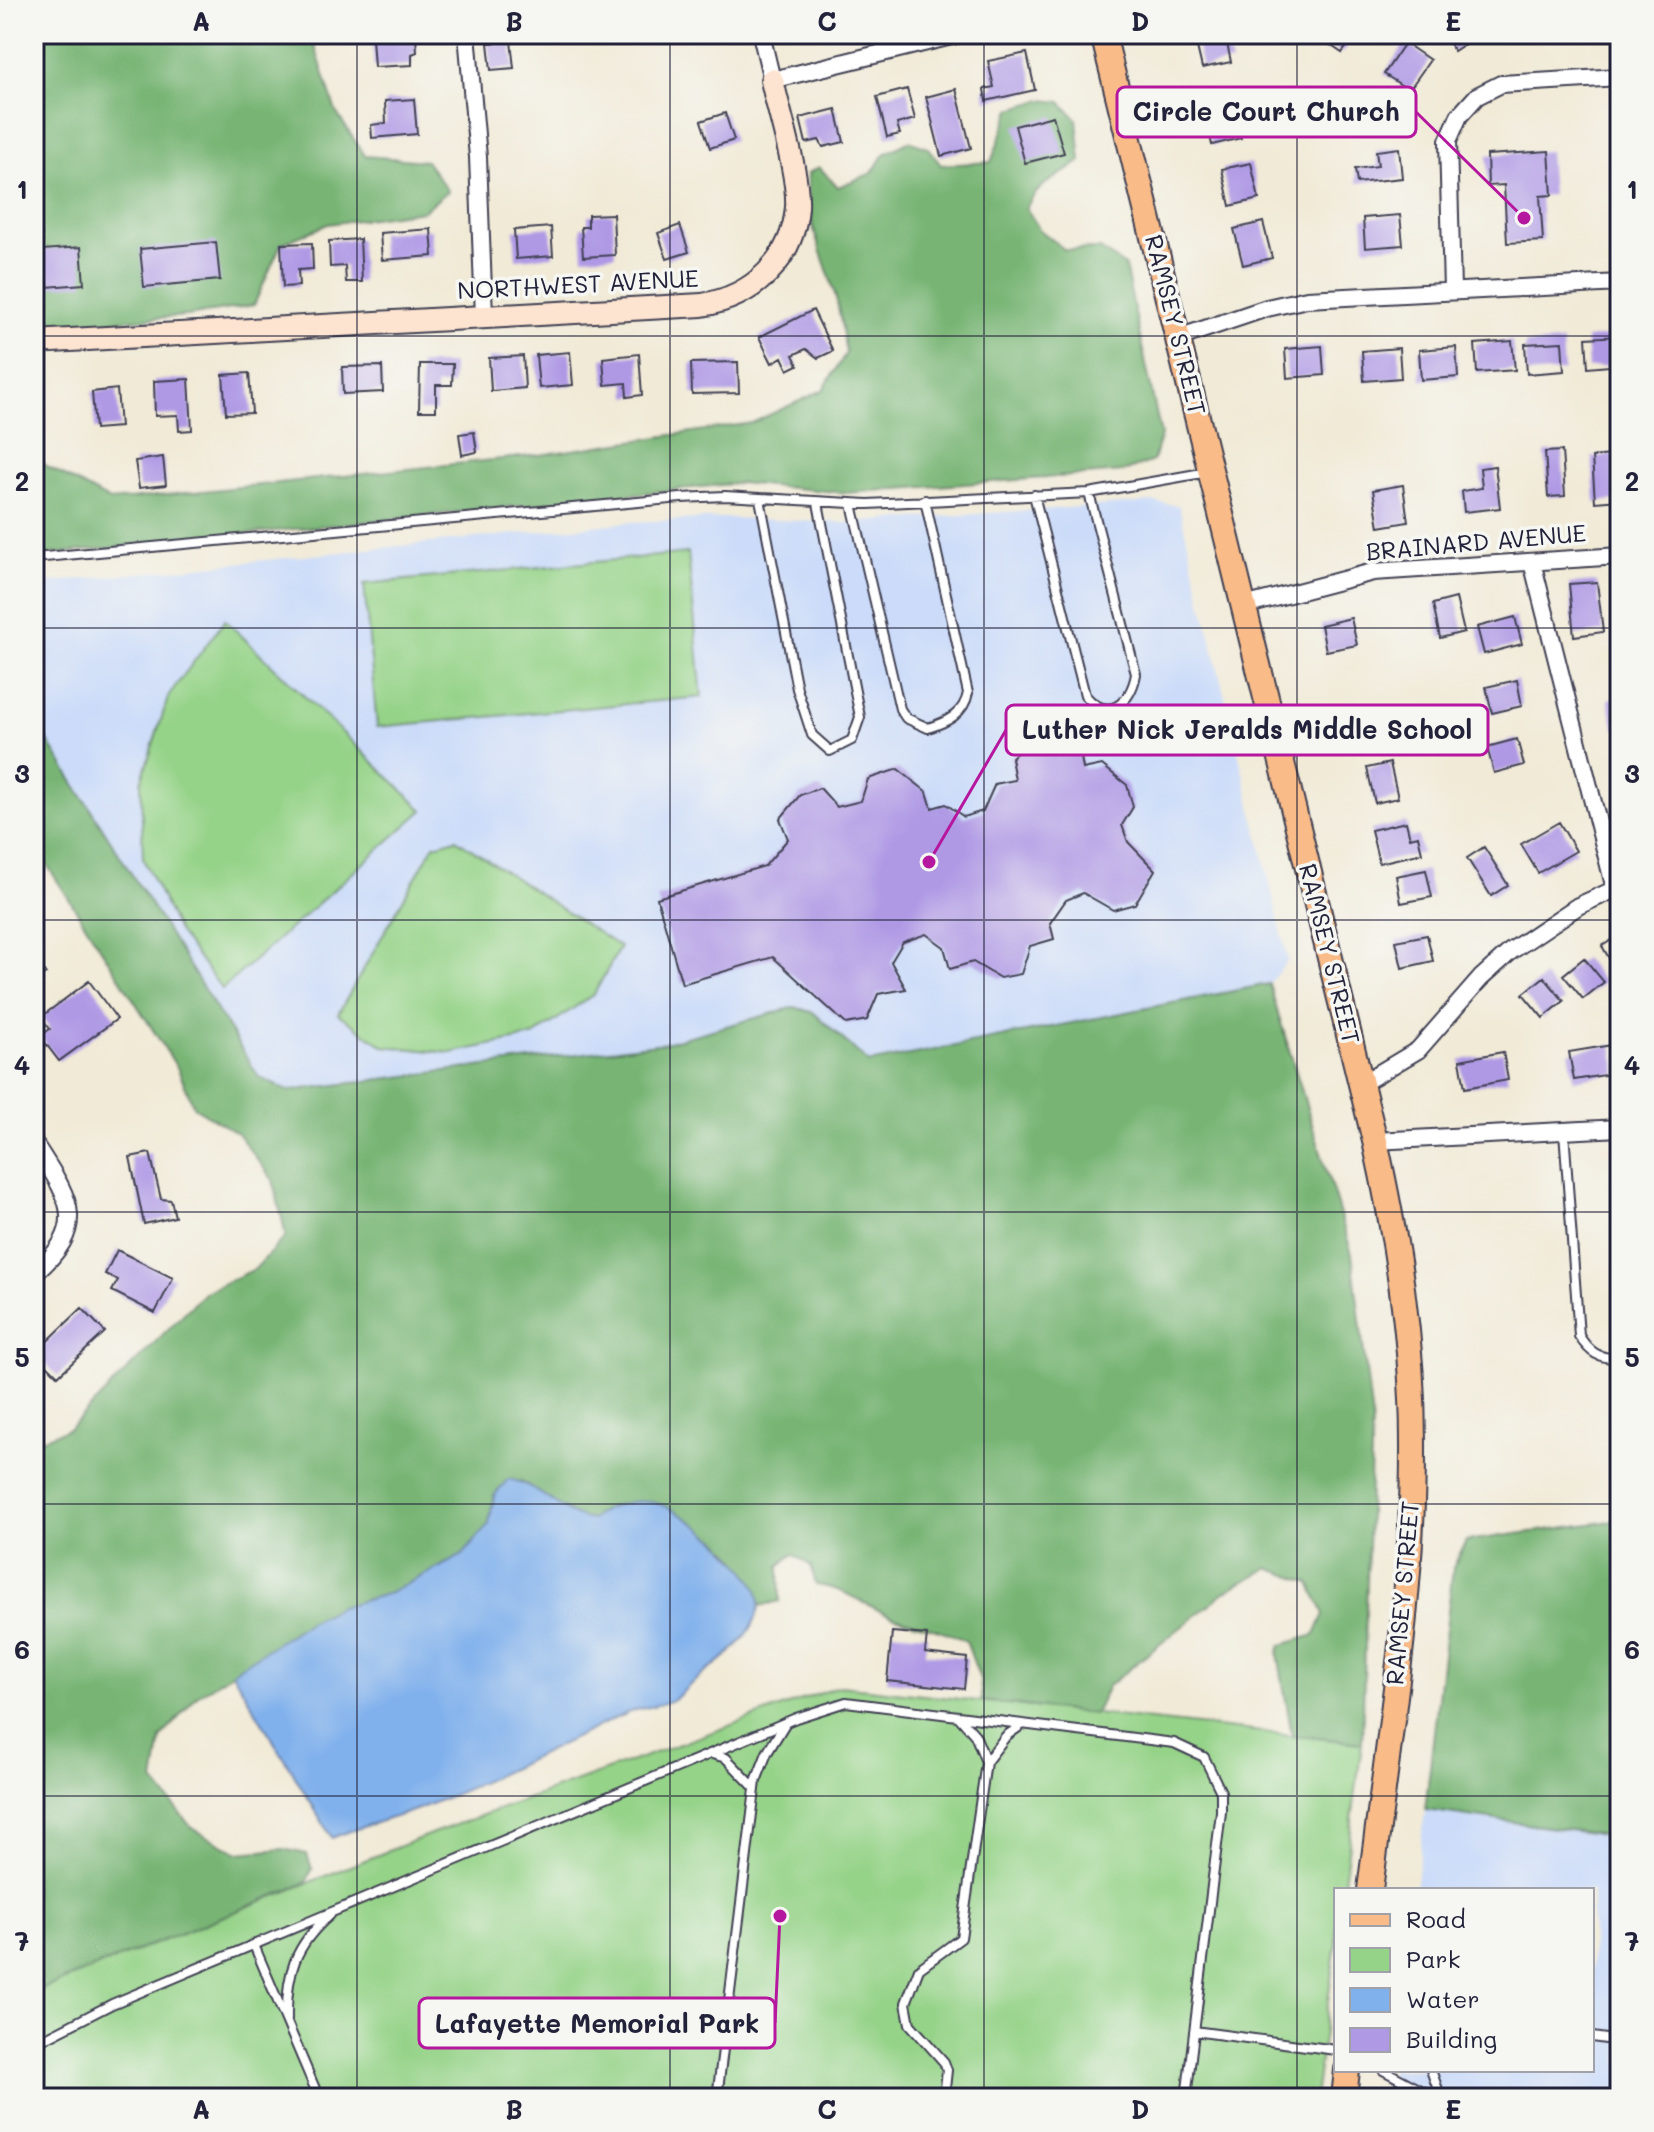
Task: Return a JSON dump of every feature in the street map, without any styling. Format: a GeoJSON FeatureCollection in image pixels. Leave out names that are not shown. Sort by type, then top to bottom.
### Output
{"type":"FeatureCollection","features":[{"type":"Feature","properties":{"kind":"main road","name":"RAMSEY STREET"},"geometry":{"type":"LineString","coordinates":[[1103,34],[1375,1141],[1403,1295],[1413,1439],[1409,1563],[1370,1888]]}},
{"type":"Feature","properties":{"kind":"main road"},"geometry":{"type":"LineString","coordinates":[[1344,2098],[1347,2072]]}},
{"type":"Feature","properties":{"kind":"street"},"geometry":{"type":"LineString","coordinates":[[467,34],[478,157],[484,317]]}},
{"type":"Feature","properties":{"kind":"street"},"geometry":{"type":"LineString","coordinates":[[761,34],[772,80],[960,34]]}},
{"type":"Feature","properties":{"kind":"street"},"geometry":{"type":"LineString","coordinates":[[1452,290],[1448,141],[1459,116],[1477,96],[1501,84],[1620,77]]}},
{"type":"Feature","properties":{"kind":"street","name":"NORTHWEST AVENUE"},"geometry":{"type":"LineString","coordinates":[[34,342],[702,305],[728,299],[763,279],[787,247],[797,208],[772,80]]}},
{"type":"Feature","properties":{"kind":"street"},"geometry":{"type":"LineString","coordinates":[[1178,338],[1267,308],[1307,299],[1620,283]]}},
{"type":"Feature","properties":{"kind":"street","name":"BRAINARD AVENUE"},"geometry":{"type":"LineString","coordinates":[[1244,606],[1373,572],[1620,556]]}},
{"type":"Feature","properties":{"kind":"street"},"geometry":{"type":"LineString","coordinates":[[1361,1084],[1401,1064],[1418,1050],[1481,978],[1511,951],[1578,906],[1618,888],[1532,562]]}},
{"type":"Feature","properties":{"kind":"street"},"geometry":{"type":"LineString","coordinates":[[1375,1141],[1620,1128]]}},
{"type":"Feature","properties":{"kind":"street"},"geometry":{"type":"LineString","coordinates":[[34,1143],[61,1184],[70,1209],[70,1223],[61,1248],[34,1274]]}},
{"type":"Feature","properties":{"kind":"lane"},"geometry":{"type":"LineString","coordinates":[[34,558],[681,498],[725,496],[852,504],[1089,493],[1211,472]]}},
{"type":"Feature","properties":{"kind":"lane"},"geometry":{"type":"LineString","coordinates":[[1034,495],[1085,695],[1092,704],[1107,708],[1123,704],[1133,691],[1136,674],[1089,493]]}},
{"type":"Feature","properties":{"kind":"lane"},"geometry":{"type":"LineString","coordinates":[[760,499],[797,689],[812,735],[830,751],[852,740],[860,717],[818,503]]}},
{"type":"Feature","properties":{"kind":"lane"},"geometry":{"type":"LineString","coordinates":[[852,504],[900,709],[916,725],[928,728],[953,717],[965,705],[968,693],[925,500]]}},
{"type":"Feature","properties":{"kind":"lane"},"geometry":{"type":"LineString","coordinates":[[1564,1131],[1579,1336],[1588,1350],[1600,1357],[1620,1358]]}},
{"type":"Feature","properties":{"kind":"lane"},"geometry":{"type":"LineString","coordinates":[[34,2044],[112,2004],[338,1908],[786,1722],[846,1702],[1174,1743],[1204,1757],[1221,1792],[1221,1812],[1186,2098]]}},
{"type":"Feature","properties":{"kind":"lane"},"geometry":{"type":"LineString","coordinates":[[957,1716],[975,1735],[986,1762]]}},
{"type":"Feature","properties":{"kind":"lane"},"geometry":{"type":"LineString","coordinates":[[717,2098],[755,1788],[767,1753],[786,1722]]}},
{"type":"Feature","properties":{"kind":"lane"},"geometry":{"type":"LineString","coordinates":[[944,2098],[947,2070],[944,2062],[910,2024],[906,2003],[919,1969],[961,1938],[986,1762],[1006,1736],[1023,1724]]}},
{"type":"Feature","properties":{"kind":"lane"},"geometry":{"type":"LineString","coordinates":[[711,1753],[726,1758],[755,1788]]}},
{"type":"Feature","properties":{"kind":"lane"},"geometry":{"type":"LineString","coordinates":[[287,2024],[287,1996],[294,1962],[307,1934],[338,1908]]}},
{"type":"Feature","properties":{"kind":"lane"},"geometry":{"type":"LineString","coordinates":[[254,1945],[319,2098]]}},
{"type":"Feature","properties":{"kind":"lane"},"geometry":{"type":"LineString","coordinates":[[1194,2031],[1334,2050]]}},
{"type":"Feature","properties":{"kind":"lane"},"geometry":{"type":"LineString","coordinates":[[1594,2037],[1620,2041]]}},
{"type":"Feature","properties":{"kind":"lane"},"geometry":{"type":"LineString","coordinates":[[1387,2072],[1439,2098]]}},
{"type":"Feature","properties":{"kind":"lane"},"geometry":{"type":"LineString","coordinates":[[1432,2072],[1439,2098]]}},
{"type":"Feature","properties":{"kind":"shaded area"},"geometry":{"type":"Polygon","coordinates":[[[1155,502],[1179,506],[1288,960],[1269,984],[868,1064],[814,1013],[795,1007],[665,1043],[288,1091],[260,1077],[34,719],[34,584],[631,522],[729,518],[846,523],[1155,502]]]}},
{"type":"Feature","properties":{"kind":"shaded area"},"geometry":{"type":"Polygon","coordinates":[[[1425,1810],[1620,1837],[1620,2098],[1388,2098],[1391,2072],[1594,2072],[1594,1888],[1415,1888],[1425,1810]]]}},
{"type":"Feature","properties":{"kind":"green space"},"geometry":{"type":"Polygon","coordinates":[[[34,34],[311,34],[336,112],[365,156],[426,161],[448,191],[423,211],[328,224],[281,244],[254,305],[187,316],[34,326],[34,34]]]}},
{"type":"Feature","properties":{"kind":"green space"},"geometry":{"type":"Polygon","coordinates":[[[1041,100],[1061,102],[1077,120],[1081,161],[1044,185],[1026,208],[1040,230],[1065,250],[1100,249],[1125,266],[1161,435],[1153,461],[1123,472],[846,493],[740,483],[34,556],[34,459],[110,501],[539,455],[752,423],[823,390],[846,353],[837,302],[813,225],[808,173],[819,167],[838,187],[872,173],[884,154],[910,141],[928,148],[941,165],[991,162],[1011,109],[1041,100]]]}},
{"type":"Feature","properties":{"kind":"green space"},"geometry":{"type":"Polygon","coordinates":[[[688,553],[702,697],[377,727],[364,584],[688,553]]]}},
{"type":"Feature","properties":{"kind":"green space"},"geometry":{"type":"Polygon","coordinates":[[[225,620],[423,810],[222,989],[179,933],[143,859],[141,782],[169,695],[225,620]]]}},
{"type":"Feature","properties":{"kind":"green space"},"geometry":{"type":"Polygon","coordinates":[[[34,719],[259,1077],[288,1091],[665,1043],[795,1007],[814,1013],[869,1063],[1269,984],[1352,1254],[1372,1419],[1362,1743],[1292,1735],[1278,1654],[1281,1645],[1315,1635],[1324,1614],[1310,1583],[1268,1568],[1226,1591],[1108,1686],[1095,1714],[982,1701],[980,1679],[966,1641],[816,1585],[811,1566],[793,1554],[779,1566],[780,1601],[760,1606],[754,1585],[743,1566],[711,1536],[630,1503],[609,1508],[592,1520],[579,1518],[521,1481],[494,1496],[489,1524],[463,1555],[390,1593],[337,1608],[309,1622],[197,1696],[161,1738],[154,1782],[192,1828],[238,1853],[283,1849],[307,1854],[312,1869],[306,1883],[34,1992],[34,1442],[70,1428],[205,1292],[255,1269],[286,1236],[273,1180],[237,1133],[194,1107],[178,1069],[35,846],[34,719]]]}},
{"type":"Feature","properties":{"kind":"green space"},"geometry":{"type":"Polygon","coordinates":[[[456,839],[620,947],[594,994],[533,1036],[451,1053],[383,1046],[338,1014],[434,845],[456,839]]]}},
{"type":"Feature","properties":{"kind":"green space"},"geometry":{"type":"Polygon","coordinates":[[[1620,1520],[1620,1837],[1425,1810],[1453,1568],[1466,1541],[1620,1520]]]}},
{"type":"Feature","properties":{"kind":"green space"},"geometry":{"type":"Polygon","coordinates":[[[840,1686],[1362,1743],[1343,1888],[1334,1888],[1334,1957],[1315,2098],[34,2098],[34,1992],[433,1833],[840,1686]]]}},
{"type":"Feature","properties":{"kind":"water"},"geometry":{"type":"Polygon","coordinates":[[[508,1479],[530,1487],[570,1513],[592,1520],[613,1506],[642,1501],[659,1504],[688,1519],[723,1546],[751,1578],[758,1594],[759,1608],[755,1620],[732,1651],[674,1699],[627,1713],[445,1798],[332,1838],[232,1672],[309,1622],[337,1608],[390,1593],[463,1555],[489,1524],[494,1496],[508,1479]]]}},
{"type":"Feature","properties":{"kind":"building"},"geometry":{"type":"Polygon","coordinates":[[[1194,34],[1225,34],[1231,62],[1202,68],[1194,34]]]}},
{"type":"Feature","properties":{"kind":"building"},"geometry":{"type":"Polygon","coordinates":[[[1314,34],[1355,34],[1342,53],[1314,34]]]}},
{"type":"Feature","properties":{"kind":"building"},"geometry":{"type":"Polygon","coordinates":[[[1443,34],[1480,34],[1454,51],[1443,34]]]}},
{"type":"Feature","properties":{"kind":"building"},"geometry":{"type":"Polygon","coordinates":[[[416,36],[417,52],[412,54],[412,65],[374,67],[372,38],[416,36]]]}},
{"type":"Feature","properties":{"kind":"building"},"geometry":{"type":"Polygon","coordinates":[[[511,41],[514,68],[491,70],[488,43],[511,41]]]}},
{"type":"Feature","properties":{"kind":"building"},"geometry":{"type":"Polygon","coordinates":[[[1405,43],[1430,60],[1409,90],[1384,74],[1405,43]]]}},
{"type":"Feature","properties":{"kind":"building"},"geometry":{"type":"Polygon","coordinates":[[[1027,53],[1035,90],[986,101],[984,89],[994,87],[988,61],[1027,53]]]}},
{"type":"Feature","properties":{"kind":"building"},"geometry":{"type":"Polygon","coordinates":[[[907,89],[915,119],[897,124],[900,134],[887,137],[877,97],[907,89]]]}},
{"type":"Feature","properties":{"kind":"building"},"geometry":{"type":"Polygon","coordinates":[[[956,89],[971,148],[941,156],[926,97],[956,89]]]}},
{"type":"Feature","properties":{"kind":"building"},"geometry":{"type":"Polygon","coordinates":[[[414,99],[417,134],[372,138],[371,125],[386,123],[385,101],[414,99]]]}},
{"type":"Feature","properties":{"kind":"building"},"geometry":{"type":"Polygon","coordinates":[[[1233,102],[1241,138],[1212,145],[1204,109],[1233,102]]]}},
{"type":"Feature","properties":{"kind":"building"},"geometry":{"type":"Polygon","coordinates":[[[836,109],[844,142],[823,147],[819,140],[806,143],[800,118],[836,109]]]}},
{"type":"Feature","properties":{"kind":"building"},"geometry":{"type":"Polygon","coordinates":[[[725,113],[734,140],[710,148],[701,121],[725,113]]]}},
{"type":"Feature","properties":{"kind":"building"},"geometry":{"type":"Polygon","coordinates":[[[1053,116],[1064,153],[1025,163],[1015,126],[1053,116]]]}},
{"type":"Feature","properties":{"kind":"building"},"geometry":{"type":"Polygon","coordinates":[[[1399,148],[1402,178],[1357,183],[1355,169],[1378,166],[1376,151],[1399,148]]]}},
{"type":"Feature","properties":{"kind":"building"},"geometry":{"type":"Polygon","coordinates":[[[1549,151],[1552,195],[1540,196],[1543,241],[1507,243],[1504,185],[1488,186],[1487,155],[1549,151]]]}},
{"type":"Feature","properties":{"kind":"building"},"geometry":{"type":"Polygon","coordinates":[[[1251,163],[1259,199],[1230,206],[1222,169],[1251,163]]]}},
{"type":"Feature","properties":{"kind":"building"},"geometry":{"type":"Polygon","coordinates":[[[613,214],[615,255],[583,257],[581,227],[588,227],[588,215],[613,214]]]}},
{"type":"Feature","properties":{"kind":"building"},"geometry":{"type":"Polygon","coordinates":[[[1400,215],[1403,245],[1365,248],[1363,218],[1400,215]]]}},
{"type":"Feature","properties":{"kind":"building"},"geometry":{"type":"Polygon","coordinates":[[[1263,222],[1272,258],[1243,265],[1234,229],[1263,222]]]}},
{"type":"Feature","properties":{"kind":"building"},"geometry":{"type":"Polygon","coordinates":[[[680,225],[689,252],[667,259],[658,233],[680,225]]]}},
{"type":"Feature","properties":{"kind":"building"},"geometry":{"type":"Polygon","coordinates":[[[551,227],[553,256],[516,259],[514,230],[551,227]]]}},
{"type":"Feature","properties":{"kind":"building"},"geometry":{"type":"Polygon","coordinates":[[[41,228],[43,250],[81,247],[84,284],[34,288],[34,229],[41,228]]]}},
{"type":"Feature","properties":{"kind":"building"},"geometry":{"type":"Polygon","coordinates":[[[431,229],[433,256],[382,260],[380,233],[431,229]]]}},
{"type":"Feature","properties":{"kind":"building"},"geometry":{"type":"Polygon","coordinates":[[[360,239],[362,282],[346,282],[345,266],[330,267],[329,241],[360,239]]]}},
{"type":"Feature","properties":{"kind":"building"},"geometry":{"type":"Polygon","coordinates":[[[216,242],[220,280],[144,287],[140,249],[216,242]]]}},
{"type":"Feature","properties":{"kind":"building"},"geometry":{"type":"Polygon","coordinates":[[[312,243],[313,269],[298,270],[299,286],[283,287],[281,244],[312,243]]]}},
{"type":"Feature","properties":{"kind":"building"},"geometry":{"type":"Polygon","coordinates":[[[813,310],[833,351],[818,358],[806,349],[793,355],[798,365],[788,370],[782,357],[772,363],[759,337],[813,310]]]}},
{"type":"Feature","properties":{"kind":"building"},"geometry":{"type":"Polygon","coordinates":[[[1620,336],[1620,365],[1588,368],[1586,338],[1620,336]]]}},
{"type":"Feature","properties":{"kind":"building"},"geometry":{"type":"Polygon","coordinates":[[[1512,341],[1515,370],[1477,373],[1475,344],[1512,341]]]}},
{"type":"Feature","properties":{"kind":"building"},"geometry":{"type":"Polygon","coordinates":[[[1562,342],[1564,371],[1527,374],[1525,344],[1562,342]]]}},
{"type":"Feature","properties":{"kind":"building"},"geometry":{"type":"Polygon","coordinates":[[[1322,346],[1324,375],[1287,378],[1285,349],[1322,346]]]}},
{"type":"Feature","properties":{"kind":"building"},"geometry":{"type":"Polygon","coordinates":[[[1456,347],[1458,377],[1421,380],[1419,350],[1456,347]]]}},
{"type":"Feature","properties":{"kind":"building"},"geometry":{"type":"Polygon","coordinates":[[[1399,348],[1401,378],[1364,381],[1362,351],[1399,348]]]}},
{"type":"Feature","properties":{"kind":"building"},"geometry":{"type":"Polygon","coordinates":[[[570,352],[573,385],[539,388],[536,355],[570,352]]]}},
{"type":"Feature","properties":{"kind":"building"},"geometry":{"type":"Polygon","coordinates":[[[639,354],[642,395],[627,397],[626,383],[605,385],[603,358],[639,354]]]}},
{"type":"Feature","properties":{"kind":"building"},"geometry":{"type":"Polygon","coordinates":[[[523,356],[525,388],[491,391],[489,358],[523,356]]]}},
{"type":"Feature","properties":{"kind":"building"},"geometry":{"type":"Polygon","coordinates":[[[738,362],[739,393],[692,394],[691,363],[738,362]]]}},
{"type":"Feature","properties":{"kind":"building"},"geometry":{"type":"Polygon","coordinates":[[[420,364],[453,364],[452,385],[436,385],[436,411],[419,411],[420,364]]]}},
{"type":"Feature","properties":{"kind":"building"},"geometry":{"type":"Polygon","coordinates":[[[382,366],[383,392],[343,394],[342,367],[382,366]]]}},
{"type":"Feature","properties":{"kind":"building"},"geometry":{"type":"Polygon","coordinates":[[[249,373],[252,413],[226,414],[223,375],[249,373]]]}},
{"type":"Feature","properties":{"kind":"building"},"geometry":{"type":"Polygon","coordinates":[[[189,379],[192,430],[179,431],[178,415],[155,416],[154,381],[189,379]]]}},
{"type":"Feature","properties":{"kind":"building"},"geometry":{"type":"Polygon","coordinates":[[[38,389],[41,426],[34,427],[34,390],[38,389]]]}},
{"type":"Feature","properties":{"kind":"building"},"geometry":{"type":"Polygon","coordinates":[[[117,389],[120,427],[95,429],[92,392],[117,389]]]}},
{"type":"Feature","properties":{"kind":"building"},"geometry":{"type":"Polygon","coordinates":[[[474,432],[477,452],[462,455],[459,434],[474,432]]]}},
{"type":"Feature","properties":{"kind":"building"},"geometry":{"type":"Polygon","coordinates":[[[1562,451],[1565,496],[1548,497],[1545,452],[1562,451]]]}},
{"type":"Feature","properties":{"kind":"building"},"geometry":{"type":"Polygon","coordinates":[[[1620,454],[1620,500],[1595,502],[1592,457],[1620,454]]]}},
{"type":"Feature","properties":{"kind":"building"},"geometry":{"type":"Polygon","coordinates":[[[163,457],[166,485],[139,488],[135,461],[163,457]]]}},
{"type":"Feature","properties":{"kind":"building"},"geometry":{"type":"Polygon","coordinates":[[[1495,466],[1500,508],[1464,512],[1462,491],[1482,488],[1480,468],[1495,466]]]}},
{"type":"Feature","properties":{"kind":"building"},"geometry":{"type":"Polygon","coordinates":[[[1403,485],[1408,522],[1379,527],[1373,490],[1403,485]]]}},
{"type":"Feature","properties":{"kind":"building"},"geometry":{"type":"Polygon","coordinates":[[[1597,582],[1603,632],[1574,636],[1569,584],[1597,582]]]}},
{"type":"Feature","properties":{"kind":"building"},"geometry":{"type":"Polygon","coordinates":[[[1456,598],[1464,632],[1440,638],[1433,604],[1456,598]]]}},
{"type":"Feature","properties":{"kind":"building"},"geometry":{"type":"Polygon","coordinates":[[[1515,617],[1522,644],[1484,654],[1477,627],[1515,617]]]}},
{"type":"Feature","properties":{"kind":"building"},"geometry":{"type":"Polygon","coordinates":[[[1351,618],[1357,645],[1326,651],[1321,625],[1351,618]]]}},
{"type":"Feature","properties":{"kind":"building"},"geometry":{"type":"Polygon","coordinates":[[[1517,680],[1522,706],[1492,713],[1486,687],[1517,680]]]}},
{"type":"Feature","properties":{"kind":"building"},"geometry":{"type":"Polygon","coordinates":[[[1620,696],[1620,728],[1615,729],[1608,699],[1620,696]]]}},
{"type":"Feature","properties":{"kind":"building"},"geometry":{"type":"Polygon","coordinates":[[[1060,730],[1080,751],[1083,769],[1102,765],[1127,785],[1133,807],[1122,825],[1128,842],[1155,870],[1135,904],[1113,910],[1083,893],[1066,900],[1050,923],[1054,939],[1030,946],[1021,974],[1000,978],[973,962],[950,969],[944,947],[926,934],[903,942],[891,962],[906,989],[878,994],[867,1020],[846,1024],[773,957],[682,984],[657,898],[765,866],[788,839],[780,819],[800,795],[820,788],[837,807],[861,801],[868,779],[898,769],[927,792],[932,808],[946,804],[964,817],[983,811],[995,784],[1015,780],[1011,758],[1034,737],[1060,730]]]}},
{"type":"Feature","properties":{"kind":"building"},"geometry":{"type":"Polygon","coordinates":[[[1517,739],[1524,765],[1494,773],[1487,747],[1517,739]]]}},
{"type":"Feature","properties":{"kind":"building"},"geometry":{"type":"Polygon","coordinates":[[[1390,763],[1398,798],[1375,803],[1367,768],[1390,763]]]}},
{"type":"Feature","properties":{"kind":"building"},"geometry":{"type":"Polygon","coordinates":[[[1406,822],[1410,838],[1418,836],[1422,853],[1379,863],[1371,830],[1406,822]]]}},
{"type":"Feature","properties":{"kind":"building"},"geometry":{"type":"Polygon","coordinates":[[[1559,822],[1576,851],[1538,873],[1521,844],[1559,822]]]}},
{"type":"Feature","properties":{"kind":"building"},"geometry":{"type":"Polygon","coordinates":[[[1484,847],[1508,885],[1491,896],[1467,858],[1484,847]]]}},
{"type":"Feature","properties":{"kind":"building"},"geometry":{"type":"Polygon","coordinates":[[[1426,870],[1432,897],[1401,903],[1396,876],[1426,870]]]}},
{"type":"Feature","properties":{"kind":"building"},"geometry":{"type":"Polygon","coordinates":[[[1427,935],[1433,961],[1402,968],[1396,941],[1427,935]]]}},
{"type":"Feature","properties":{"kind":"building"},"geometry":{"type":"Polygon","coordinates":[[[1620,935],[1620,977],[1602,946],[1620,935]]]}},
{"type":"Feature","properties":{"kind":"building"},"geometry":{"type":"Polygon","coordinates":[[[34,956],[46,974],[34,982],[34,956]]]}},
{"type":"Feature","properties":{"kind":"building"},"geometry":{"type":"Polygon","coordinates":[[[1584,958],[1604,982],[1583,999],[1563,975],[1584,958]]]}},
{"type":"Feature","properties":{"kind":"building"},"geometry":{"type":"Polygon","coordinates":[[[1544,977],[1564,1001],[1543,1018],[1523,994],[1544,977]]]}},
{"type":"Feature","properties":{"kind":"building"},"geometry":{"type":"Polygon","coordinates":[[[89,981],[117,1019],[59,1061],[40,1036],[50,1029],[41,1017],[89,981]]]}},
{"type":"Feature","properties":{"kind":"building"},"geometry":{"type":"Polygon","coordinates":[[[1612,1045],[1617,1073],[1574,1080],[1569,1052],[1612,1045]]]}},
{"type":"Feature","properties":{"kind":"building"},"geometry":{"type":"Polygon","coordinates":[[[1503,1052],[1508,1080],[1465,1088],[1460,1060],[1503,1052]]]}},
{"type":"Feature","properties":{"kind":"building"},"geometry":{"type":"Polygon","coordinates":[[[150,1153],[161,1199],[171,1200],[175,1217],[144,1224],[130,1157],[150,1153]]]}},
{"type":"Feature","properties":{"kind":"building"},"geometry":{"type":"Polygon","coordinates":[[[117,1250],[173,1278],[155,1313],[112,1291],[118,1280],[105,1274],[117,1250]]]}},
{"type":"Feature","properties":{"kind":"building"},"geometry":{"type":"Polygon","coordinates":[[[82,1308],[105,1332],[58,1376],[35,1353],[82,1308]]]}},
{"type":"Feature","properties":{"kind":"building"},"geometry":{"type":"Polygon","coordinates":[[[892,1632],[927,1635],[925,1653],[967,1658],[964,1689],[887,1681],[892,1632]]]}},
{"type":"Feature","properties":{"kind":"place","name":"Circle Court Church"},"geometry":{"type":"Point","coordinates":[1524,218]}},
{"type":"Feature","properties":{"kind":"place","name":"Luther Nick Jeralds Middle School"},"geometry":{"type":"Point","coordinates":[929,862]}},
{"type":"Feature","properties":{"kind":"place","name":"Lafayette Memorial Park"},"geometry":{"type":"Point","coordinates":[780,1916]}}]}
